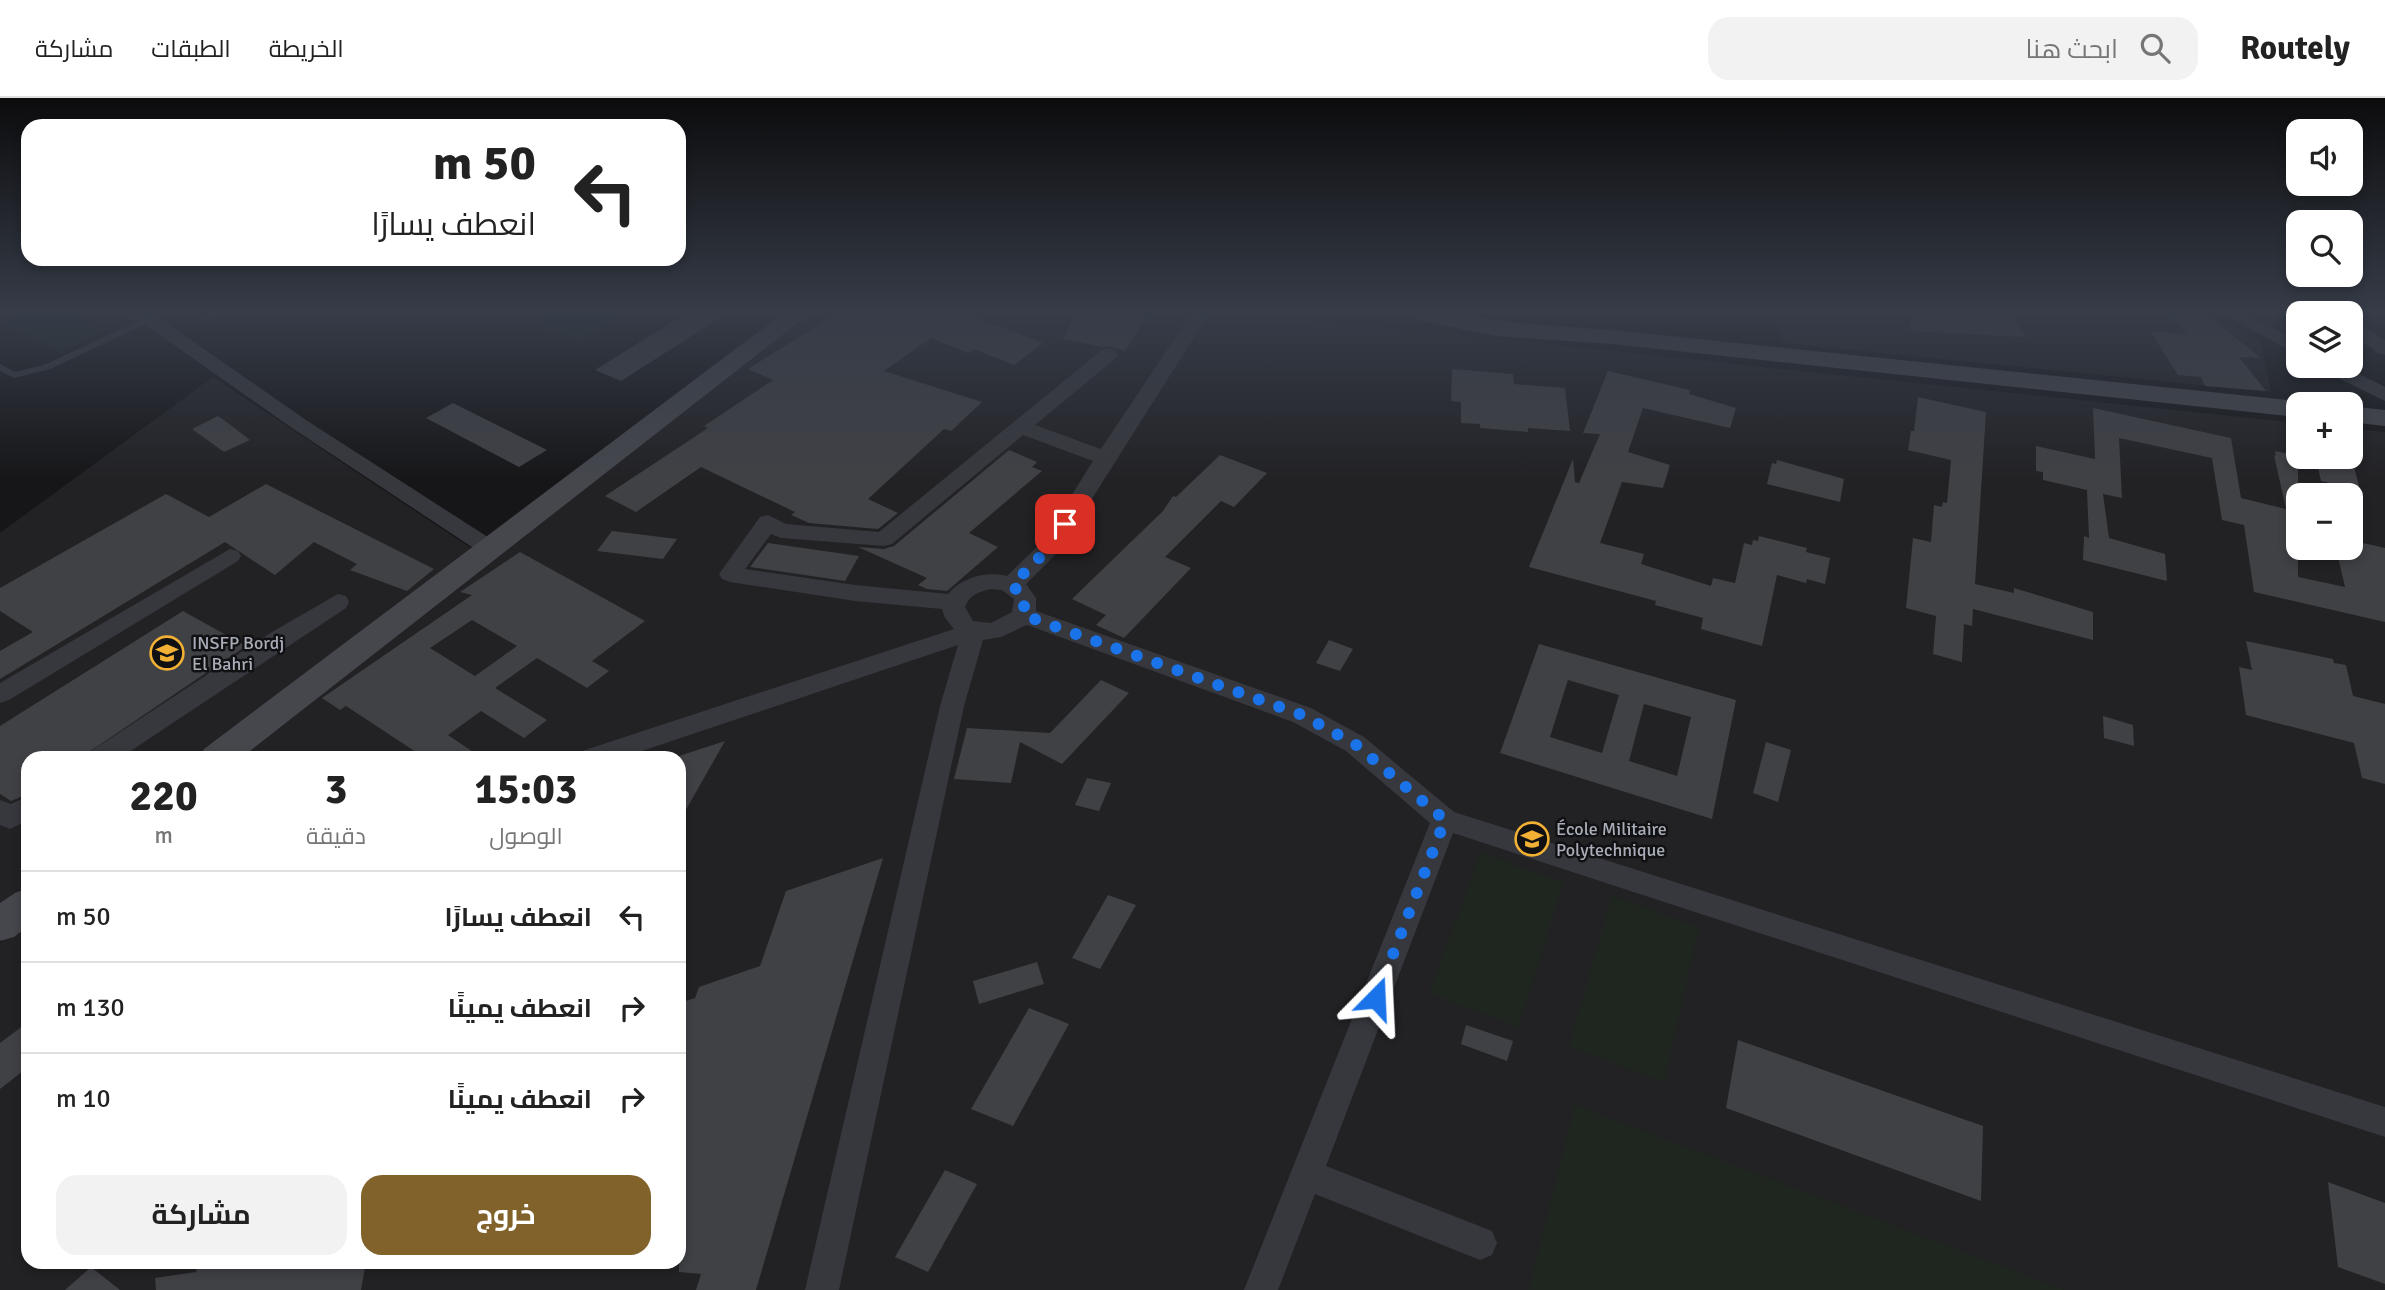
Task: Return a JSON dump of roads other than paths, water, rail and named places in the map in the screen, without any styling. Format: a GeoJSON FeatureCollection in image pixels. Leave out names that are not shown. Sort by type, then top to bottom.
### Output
{"type":"FeatureCollection","features":[{"type":"Feature","properties":{"kind":"main road"},"geometry":{"type":"LineString","coordinates":[[225,751],[724,370]]}},
{"type":"Feature","properties":{"kind":"main road"},"geometry":{"type":"LineString","coordinates":[[1917,370],[2286,408]]}},
{"type":"Feature","properties":{"kind":"main road"},"geometry":{"type":"LineString","coordinates":[[2363,415],[2385,418]]}},
{"type":"Feature","properties":{"kind":"main road"},"geometry":{"type":"LineString","coordinates":[[0,925],[21,909]]}},
{"type":"Feature","properties":{"kind":"street"},"geometry":{"type":"LineString","coordinates":[[218,370],[489,548]]}},
{"type":"Feature","properties":{"kind":"street"},"geometry":{"type":"LineString","coordinates":[[954,601],[855,593],[730,574],[768,522],[781,531],[884,539],[1090,370]]}},
{"type":"Feature","properties":{"kind":"street"},"geometry":{"type":"LineString","coordinates":[[1012,585],[1051,546],[1163,370]]}},
{"type":"Feature","properties":{"kind":"street"},"geometry":{"type":"LineString","coordinates":[[2352,378],[2385,395]]}},
{"type":"Feature","properties":{"kind":"street"},"geometry":{"type":"LineString","coordinates":[[1021,427],[1105,458]]}},
{"type":"Feature","properties":{"kind":"street"},"geometry":{"type":"LineString","coordinates":[[0,694],[230,556]]}},
{"type":"Feature","properties":{"kind":"street"},"geometry":{"type":"LineString","coordinates":[[612,751],[974,631],[1002,629],[1015,623],[1023,615],[1025,598],[1012,585],[1002,582],[979,583],[959,593],[954,601],[954,617],[959,624],[974,631]]}},
{"type":"Feature","properties":{"kind":"street"},"geometry":{"type":"LineString","coordinates":[[110,751],[338,602]]}},
{"type":"Feature","properties":{"kind":"street"},"geometry":{"type":"LineString","coordinates":[[1023,615],[1302,715],[1355,744],[1445,820],[2385,1122]]}},
{"type":"Feature","properties":{"kind":"street"},"geometry":{"type":"LineString","coordinates":[[822,1290],[952,706],[974,631]]}},
{"type":"Feature","properties":{"kind":"street"},"geometry":{"type":"LineString","coordinates":[[0,810],[10,818],[21,811]]}},
{"type":"Feature","properties":{"kind":"street"},"geometry":{"type":"LineString","coordinates":[[1261,1290],[1445,820]]}},
{"type":"Feature","properties":{"kind":"street"},"geometry":{"type":"LineString","coordinates":[[1307,1175],[1480,1243]]}},
{"type":"Feature","properties":{"kind":"lane"},"geometry":{"type":"LineString","coordinates":[[5,370],[14,375],[36,370]]}},
{"type":"Feature","properties":{"kind":"place","name":"INSFP Bordj El Bahri"},"geometry":{"type":"Point","coordinates":[167,653]}},
{"type":"Feature","properties":{"kind":"place","name":"École Militaire Polytechnique"},"geometry":{"type":"Point","coordinates":[1532,839]}}]}
